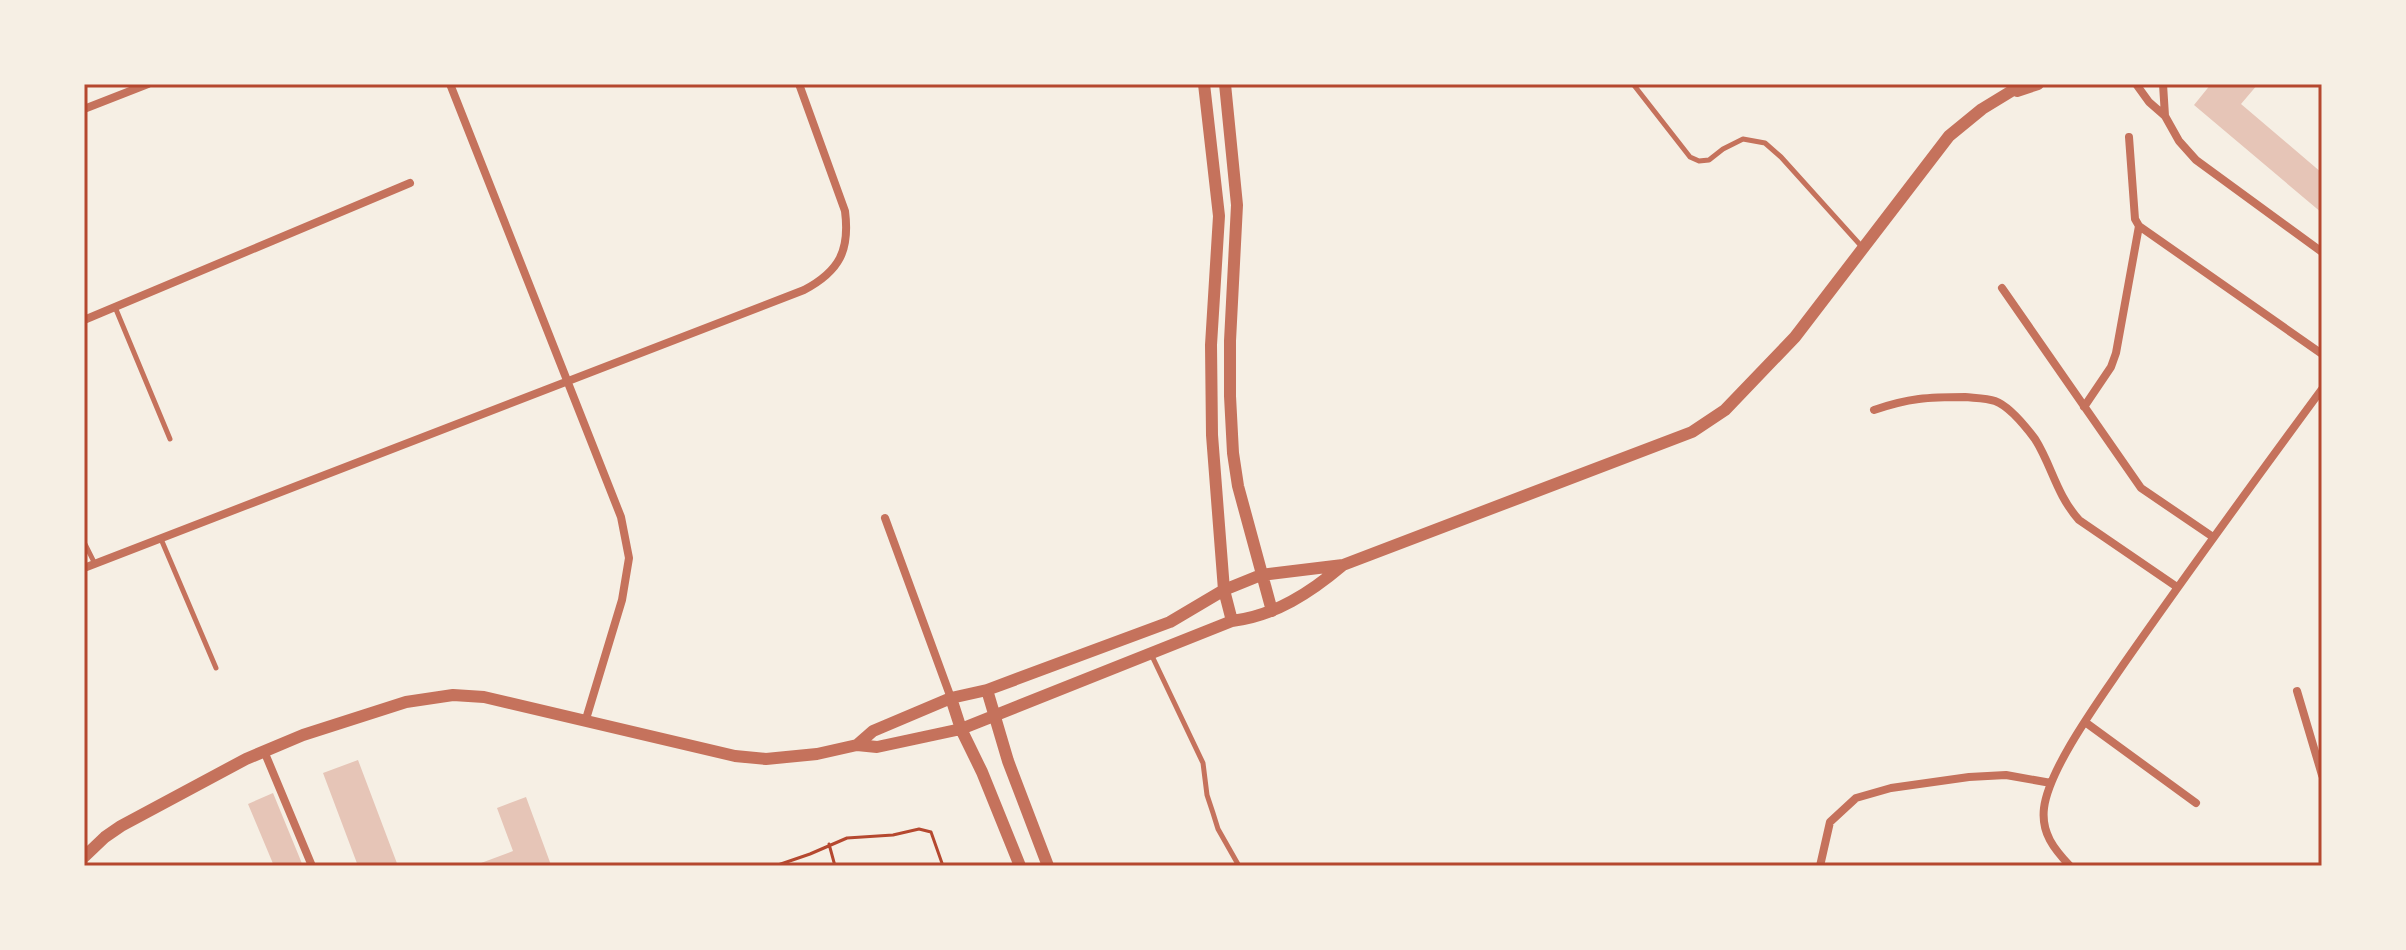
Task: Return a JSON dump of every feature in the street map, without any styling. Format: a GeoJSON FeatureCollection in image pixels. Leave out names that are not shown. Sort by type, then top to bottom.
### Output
{"type":"FeatureCollection","features":[{"type":"Feature","properties":{"kind":"street"},"geometry":{"type":"LineString","coordinates":[[84,109],[148,84]]}},
{"type":"Feature","properties":{"kind":"street"},"geometry":{"type":"LineString","coordinates":[[450,84],[621,517],[629,558],[622,600],[586,719]]}},
{"type":"Feature","properties":{"kind":"street"},"geometry":{"type":"LineString","coordinates":[[84,568],[821,281],[835,267],[844,249],[848,230],[845,211],[799,84]]}},
{"type":"Feature","properties":{"kind":"street"},"geometry":{"type":"LineString","coordinates":[[1204,84],[1219,216],[1211,399],[1224,590],[1232,621]]}},
{"type":"Feature","properties":{"kind":"street"},"geometry":{"type":"LineString","coordinates":[[1225,84],[1237,205],[1230,341],[1233,453],[1238,486],[1272,611]]}},
{"type":"Feature","properties":{"kind":"street"},"geometry":{"type":"LineString","coordinates":[[857,745],[873,731],[951,698],[987,690],[1170,622],[1224,590],[1261,575],[1343,565],[1692,432],[1725,410],[1795,337],[1949,136],[1982,109],[2023,84]]}},
{"type":"Feature","properties":{"kind":"street"},"geometry":{"type":"LineString","coordinates":[[2010,93],[2038,84]]}},
{"type":"Feature","properties":{"kind":"street"},"geometry":{"type":"LineString","coordinates":[[2136,84],[2149,102],[2165,116],[2179,141],[2196,160],[2322,252]]}},
{"type":"Feature","properties":{"kind":"street"},"geometry":{"type":"LineString","coordinates":[[2163,84],[2165,116]]}},
{"type":"Feature","properties":{"kind":"street"},"geometry":{"type":"LineString","coordinates":[[2129,137],[2135,219],[2139,226],[2322,354]]}},
{"type":"Feature","properties":{"kind":"street"},"geometry":{"type":"LineString","coordinates":[[84,320],[410,183]]}},
{"type":"Feature","properties":{"kind":"street"},"geometry":{"type":"LineString","coordinates":[[2084,407],[2111,367],[2116,353],[2139,226]]}},
{"type":"Feature","properties":{"kind":"street"},"geometry":{"type":"LineString","coordinates":[[2002,288],[2141,488],[2213,537]]}},
{"type":"Feature","properties":{"kind":"street"},"geometry":{"type":"LineString","coordinates":[[2070,866],[2054,849],[2046,834],[2044,808],[2051,783],[2085,722],[2177,587],[2322,389]]}},
{"type":"Feature","properties":{"kind":"street"},"geometry":{"type":"LineString","coordinates":[[1874,410],[1924,396],[1996,401],[2035,439],[2057,489],[2079,520],[2177,587]]}},
{"type":"Feature","properties":{"kind":"street"},"geometry":{"type":"LineString","coordinates":[[885,518],[961,729],[1020,866]]}},
{"type":"Feature","properties":{"kind":"street"},"geometry":{"type":"LineString","coordinates":[[84,857],[121,826],[264,751],[303,735],[406,702],[453,695],[484,697],[735,756],[766,759],[817,754],[857,745],[877,747],[961,729],[1232,621],[1253,619],[1308,592],[1343,565]]}},
{"type":"Feature","properties":{"kind":"street"},"geometry":{"type":"LineString","coordinates":[[987,690],[1008,761],[1048,866]]}},
{"type":"Feature","properties":{"kind":"street"},"geometry":{"type":"LineString","coordinates":[[2297,691],[2322,775]]}},
{"type":"Feature","properties":{"kind":"street"},"geometry":{"type":"LineString","coordinates":[[2085,722],[2196,803]]}},
{"type":"Feature","properties":{"kind":"street"},"geometry":{"type":"LineString","coordinates":[[264,751],[312,866]]}},
{"type":"Feature","properties":{"kind":"street"},"geometry":{"type":"LineString","coordinates":[[1820,866],[1830,822],[1856,798],[1891,788],[1969,777],[2006,775],[2051,783]]}},
{"type":"Feature","properties":{"kind":"lane"},"geometry":{"type":"LineString","coordinates":[[1633,84],[1690,157],[1699,161],[1709,160],[1743,139],[1765,143],[1863,248]]}},
{"type":"Feature","properties":{"kind":"lane"},"geometry":{"type":"LineString","coordinates":[[115,307],[170,439]]}},
{"type":"Feature","properties":{"kind":"lane"},"geometry":{"type":"LineString","coordinates":[[161,538],[216,668]]}},
{"type":"Feature","properties":{"kind":"lane"},"geometry":{"type":"LineString","coordinates":[[84,542],[95,564]]}},
{"type":"Feature","properties":{"kind":"lane"},"geometry":{"type":"LineString","coordinates":[[1151,655],[1203,763],[1207,795],[1215,821],[1239,866]]}},
{"type":"Feature","properties":{"kind":"path"},"geometry":{"type":"LineString","coordinates":[[775,866],[847,838],[926,830],[935,839],[943,866]]}},
{"type":"Feature","properties":{"kind":"path"},"geometry":{"type":"LineString","coordinates":[[829,844],[835,866]]}},
{"type":"Feature","properties":{"kind":"building"},"geometry":{"type":"Polygon","coordinates":[[[2211,84],[2258,84],[2241,104],[2322,173],[2322,213],[2194,105],[2211,84]]]}},
{"type":"Feature","properties":{"kind":"building"},"geometry":{"type":"Polygon","coordinates":[[[358,760],[398,866],[358,866],[323,773],[358,760]]]}},
{"type":"Feature","properties":{"kind":"building"},"geometry":{"type":"Polygon","coordinates":[[[273,793],[303,866],[274,866],[248,804],[273,793]]]}},
{"type":"Feature","properties":{"kind":"building"},"geometry":{"type":"Polygon","coordinates":[[[526,797],[551,865],[473,866],[513,851],[497,808],[526,797]]]}}]}
